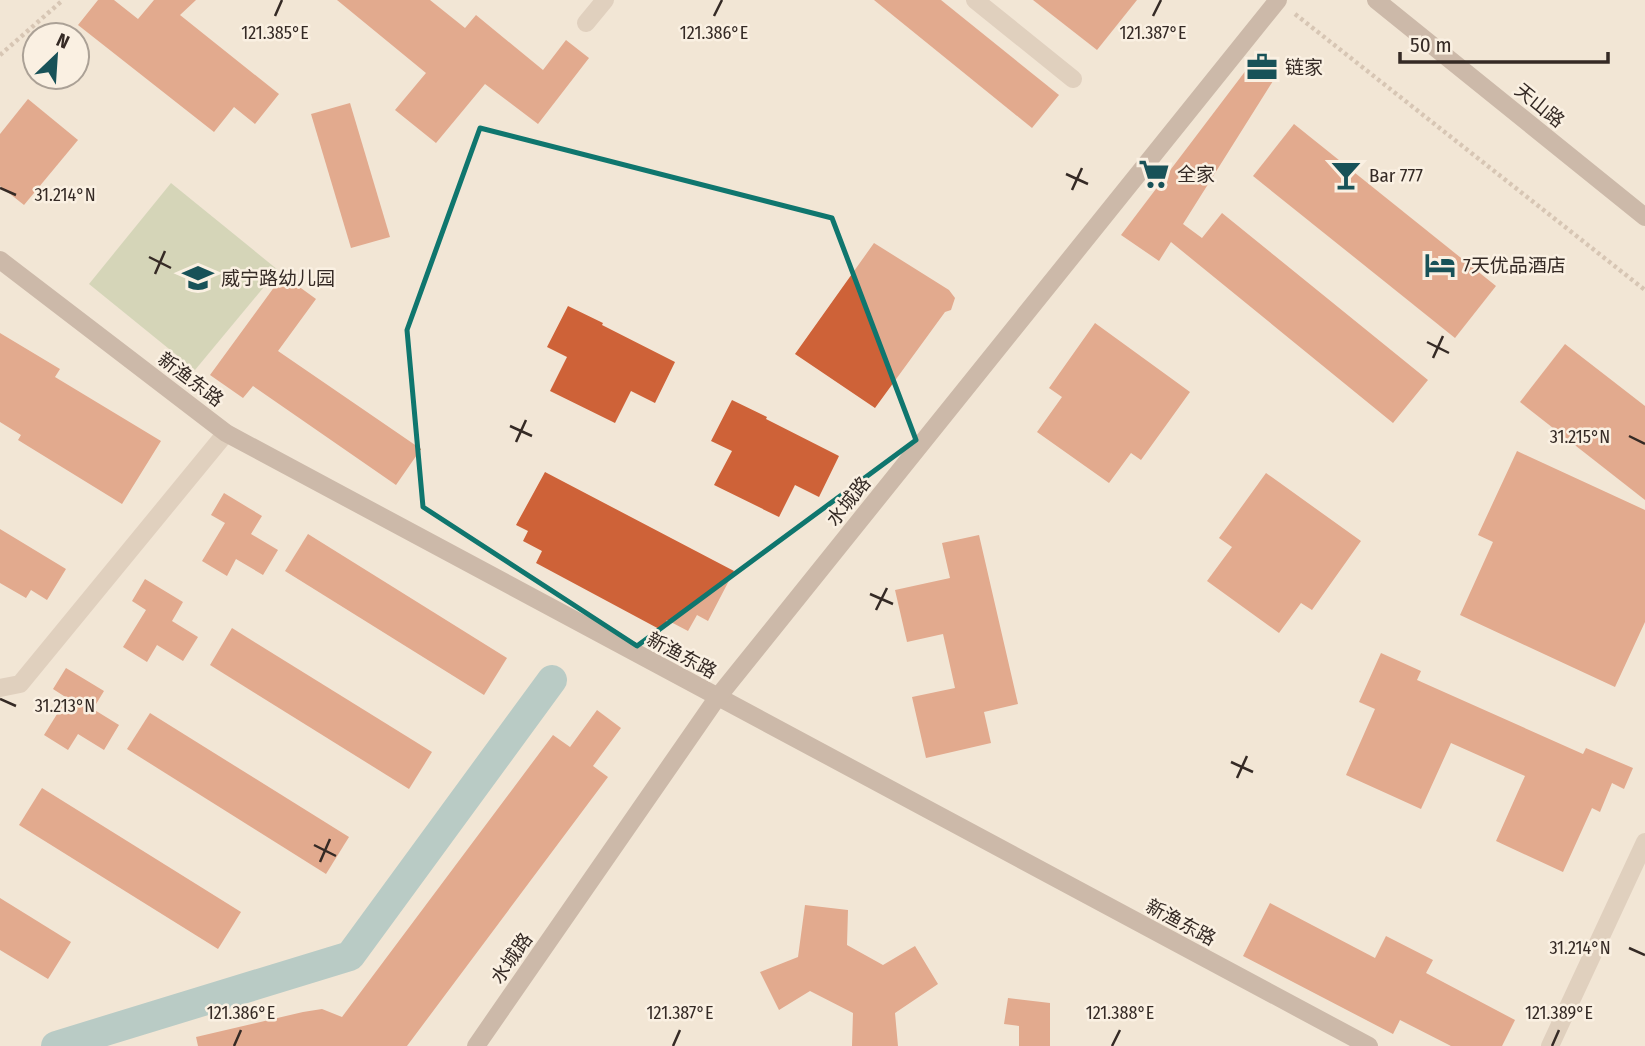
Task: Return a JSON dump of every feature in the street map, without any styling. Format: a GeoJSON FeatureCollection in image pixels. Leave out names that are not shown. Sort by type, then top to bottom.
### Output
{"type":"FeatureCollection","features":[{"type":"Feature","properties":{"kind":"street"},"geometry":{"type":"LineString","coordinates":[[586,23],[605,0]]}},
{"type":"Feature","properties":{"kind":"street"},"geometry":{"type":"LineString","coordinates":[[975,0],[1073,79]]}},
{"type":"Feature","properties":{"kind":"street","name":"天山路"},"geometry":{"type":"LineString","coordinates":[[1376,0],[1645,217]]}},
{"type":"Feature","properties":{"kind":"street","name":"水城路"},"geometry":{"type":"LineString","coordinates":[[476,1046],[717,698],[1283,4]]}},
{"type":"Feature","properties":{"kind":"street","name":"新渔东路"},"geometry":{"type":"LineString","coordinates":[[0,260],[226,433],[1369,1046]]}},
{"type":"Feature","properties":{"kind":"street"},"geometry":{"type":"LineString","coordinates":[[0,688],[20,684],[226,433]]}},
{"type":"Feature","properties":{"kind":"street"},"geometry":{"type":"LineString","coordinates":[[1550,1046],[1645,842]]}},
{"type":"Feature","properties":{"kind":"path"},"geometry":{"type":"LineString","coordinates":[[0,55],[63,0]]}},
{"type":"Feature","properties":{"kind":"path"},"geometry":{"type":"LineString","coordinates":[[1283,4],[1645,290]]}},
{"type":"Feature","properties":{"kind":"highlighted area"},"geometry":{"type":"Polygon","coordinates":[[[480,128],[832,218],[916,440],[637,646],[423,507],[407,330],[480,128]]]}},
{"type":"Feature","properties":{"kind":"green space"},"geometry":{"type":"Polygon","coordinates":[[[171,183],[278,270],[195,370],[89,284],[171,183]]]}},
{"type":"Feature","properties":{"kind":"building"},"geometry":{"type":"Polygon","coordinates":[[[98,0],[114,0],[138,19],[154,0],[196,0],[180,15],[279,94],[255,124],[234,107],[214,132],[91,35],[91,21],[81,21],[98,0]]]}},
{"type":"Feature","properties":{"kind":"building"},"geometry":{"type":"Polygon","coordinates":[[[337,0],[430,0],[465,28],[476,15],[543,70],[566,40],[589,58],[538,124],[485,84],[436,143],[395,110],[426,73],[337,0]]]}},
{"type":"Feature","properties":{"kind":"building"},"geometry":{"type":"Polygon","coordinates":[[[874,0],[941,0],[1059,95],[1032,128],[874,0]]]}},
{"type":"Feature","properties":{"kind":"building"},"geometry":{"type":"Polygon","coordinates":[[[1033,0],[1137,0],[1097,50],[1033,0]]]}},
{"type":"Feature","properties":{"kind":"building"},"geometry":{"type":"Polygon","coordinates":[[[1256,57],[1278,73],[1183,224],[1202,238],[1222,213],[1428,380],[1393,423],[1171,242],[1159,261],[1121,235],[1256,57]]]}},
{"type":"Feature","properties":{"kind":"building"},"geometry":{"type":"Polygon","coordinates":[[[28,99],[78,140],[24,205],[0,186],[0,134],[28,99]]]}},
{"type":"Feature","properties":{"kind":"building"},"geometry":{"type":"Polygon","coordinates":[[[350,103],[390,237],[351,248],[311,114],[350,103]]]}},
{"type":"Feature","properties":{"kind":"building"},"geometry":{"type":"Polygon","coordinates":[[[1294,124],[1496,286],[1455,338],[1253,176],[1294,124]]]}},
{"type":"Feature","properties":{"kind":"building"},"geometry":{"type":"Polygon","coordinates":[[[874,243],[949,290],[955,298],[951,310],[945,312],[875,408],[795,354],[874,243]]]}},
{"type":"Feature","properties":{"kind":"building"},"geometry":{"type":"Polygon","coordinates":[[[283,275],[316,299],[278,351],[421,449],[396,485],[253,386],[243,398],[210,375],[283,275]]]}},
{"type":"Feature","properties":{"kind":"building"},"geometry":{"type":"Polygon","coordinates":[[[568,306],[675,362],[655,403],[631,391],[615,423],[550,391],[567,357],[547,347],[568,306]]]}},
{"type":"Feature","properties":{"kind":"building"},"geometry":{"type":"Polygon","coordinates":[[[1095,323],[1190,392],[1141,460],[1131,453],[1109,483],[1037,432],[1062,397],[1049,388],[1095,323]]]}},
{"type":"Feature","properties":{"kind":"building"},"geometry":{"type":"Polygon","coordinates":[[[0,333],[60,369],[55,377],[161,441],[122,504],[18,440],[21,435],[0,422],[0,333]]]}},
{"type":"Feature","properties":{"kind":"building"},"geometry":{"type":"Polygon","coordinates":[[[1565,344],[1645,406],[1645,500],[1520,402],[1565,344]]]}},
{"type":"Feature","properties":{"kind":"building"},"geometry":{"type":"Polygon","coordinates":[[[732,400],[839,456],[819,497],[795,485],[779,517],[714,485],[732,451],[711,441],[732,400]]]}},
{"type":"Feature","properties":{"kind":"building"},"geometry":{"type":"Polygon","coordinates":[[[1517,451],[1645,510],[1645,622],[1615,687],[1460,615],[1493,542],[1478,535],[1517,451]]]}},
{"type":"Feature","properties":{"kind":"building"},"geometry":{"type":"Polygon","coordinates":[[[545,472],[734,571],[708,621],[697,615],[688,631],[667,620],[661,630],[536,563],[542,551],[523,541],[528,531],[516,525],[545,472]]]}},
{"type":"Feature","properties":{"kind":"building"},"geometry":{"type":"Polygon","coordinates":[[[1266,473],[1361,541],[1312,610],[1301,603],[1279,633],[1207,581],[1232,547],[1219,538],[1266,473]]]}},
{"type":"Feature","properties":{"kind":"building"},"geometry":{"type":"Polygon","coordinates":[[[224,493],[262,516],[251,534],[278,550],[263,575],[236,559],[227,576],[202,561],[225,523],[211,515],[224,493]]]}},
{"type":"Feature","properties":{"kind":"building"},"geometry":{"type":"Polygon","coordinates":[[[0,529],[66,569],[47,600],[31,590],[26,598],[0,583],[0,529]]]}},
{"type":"Feature","properties":{"kind":"building"},"geometry":{"type":"Polygon","coordinates":[[[308,534],[507,658],[484,695],[285,571],[308,534]]]}},
{"type":"Feature","properties":{"kind":"building"},"geometry":{"type":"Polygon","coordinates":[[[979,535],[1018,704],[984,712],[991,743],[926,758],[912,697],[955,688],[943,634],[907,642],[895,590],[950,578],[942,543],[979,535]]]}},
{"type":"Feature","properties":{"kind":"building"},"geometry":{"type":"Polygon","coordinates":[[[145,579],[183,602],[172,621],[198,637],[183,661],[157,645],[147,662],[123,647],[146,610],[132,601],[145,579]]]}},
{"type":"Feature","properties":{"kind":"building"},"geometry":{"type":"Polygon","coordinates":[[[232,628],[432,752],[409,789],[210,665],[232,628]]]}},
{"type":"Feature","properties":{"kind":"building"},"geometry":{"type":"Polygon","coordinates":[[[1381,653],[1421,671],[1417,680],[1583,754],[1586,748],[1633,768],[1624,789],[1612,783],[1600,812],[1592,808],[1563,872],[1496,841],[1525,776],[1451,743],[1421,809],[1346,775],[1375,709],[1359,702],[1381,653]]]}},
{"type":"Feature","properties":{"kind":"building"},"geometry":{"type":"Polygon","coordinates":[[[66,668],[104,691],[93,709],[119,725],[104,750],[78,734],[68,750],[44,735],[67,698],[53,689],[66,668]]]}},
{"type":"Feature","properties":{"kind":"building"},"geometry":{"type":"Polygon","coordinates":[[[597,710],[621,728],[593,766],[608,777],[407,1046],[198,1046],[196,1037],[303,1012],[322,1009],[342,1017],[553,735],[570,747],[597,710]]]}},
{"type":"Feature","properties":{"kind":"building"},"geometry":{"type":"Polygon","coordinates":[[[150,713],[349,837],[326,874],[127,749],[150,713]]]}},
{"type":"Feature","properties":{"kind":"building"},"geometry":{"type":"Polygon","coordinates":[[[42,788],[241,912],[218,949],[19,825],[42,788]]]}},
{"type":"Feature","properties":{"kind":"building"},"geometry":{"type":"Polygon","coordinates":[[[0,898],[71,942],[48,979],[0,950],[0,898]]]}},
{"type":"Feature","properties":{"kind":"building"},"geometry":{"type":"Polygon","coordinates":[[[1270,903],[1375,958],[1386,936],[1433,960],[1426,973],[1515,1020],[1502,1046],[1451,1046],[1400,1020],[1393,1034],[1243,956],[1270,903]]]}},
{"type":"Feature","properties":{"kind":"building"},"geometry":{"type":"Polygon","coordinates":[[[805,905],[848,910],[847,945],[883,965],[915,946],[938,984],[895,1013],[898,1046],[852,1046],[853,1013],[810,991],[779,1010],[760,972],[798,957],[805,905]]]}},
{"type":"Feature","properties":{"kind":"building"},"geometry":{"type":"Polygon","coordinates":[[[1008,998],[1050,1003],[1050,1046],[1019,1046],[1019,1026],[1004,1024],[1008,998]]]}},
{"type":"Feature","properties":{"kind":"waterway"},"geometry":{"type":"LineString","coordinates":[[56,1046],[350,956],[552,680]]}},
{"type":"Feature","properties":{"kind":"place","name":"链家"},"geometry":{"type":"Point","coordinates":[1262,67]}},
{"type":"Feature","properties":{"kind":"place","name":"全家"},"geometry":{"type":"Point","coordinates":[1154,174]}},
{"type":"Feature","properties":{"kind":"place","name":"Bar 777"},"geometry":{"type":"Point","coordinates":[1346,175]}},
{"type":"Feature","properties":{"kind":"place","name":"7天优品酒店"},"geometry":{"type":"Point","coordinates":[1440,265]}},
{"type":"Feature","properties":{"kind":"place","name":"威宁路幼儿园"},"geometry":{"type":"Point","coordinates":[198,278]}}]}
